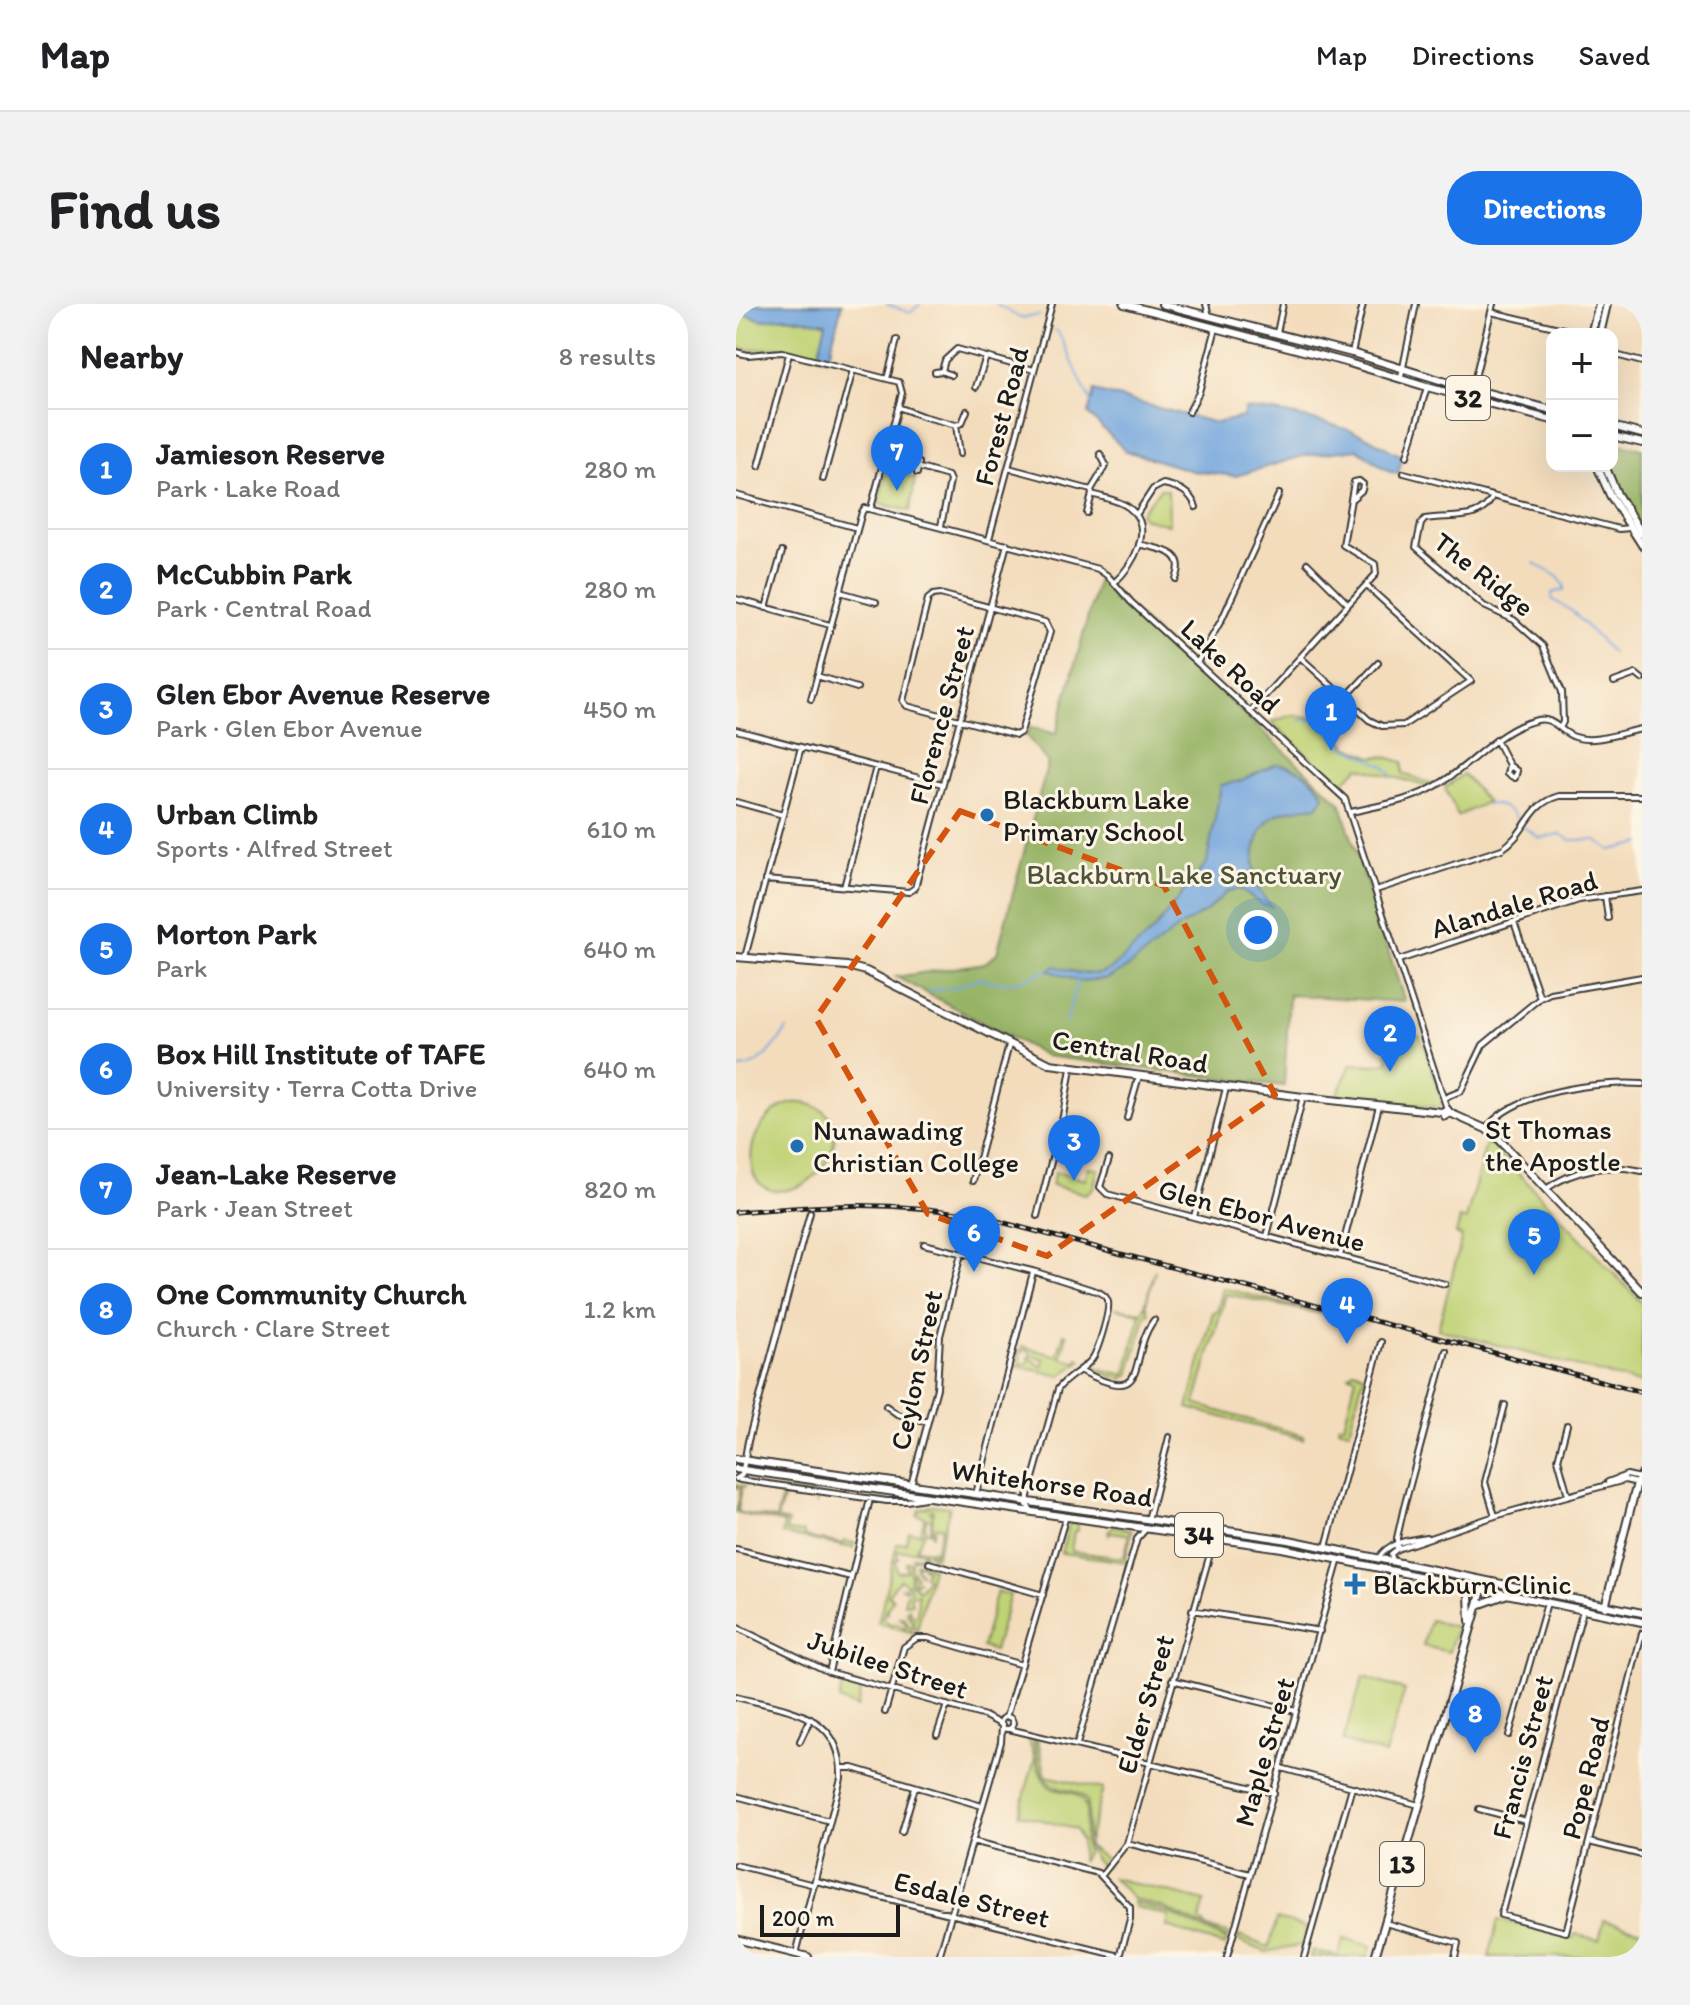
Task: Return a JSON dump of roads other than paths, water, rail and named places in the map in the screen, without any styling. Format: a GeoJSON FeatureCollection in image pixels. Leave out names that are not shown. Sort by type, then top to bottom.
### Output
{"type":"FeatureCollection","features":[{"type":"Feature","properties":{"kind":"main road","name":"32"},"geometry":{"type":"LineString","coordinates":[[1124,304],[1546,418]]}},
{"type":"Feature","properties":{"kind":"main road","name":"32"},"geometry":{"type":"LineString","coordinates":[[1162,304],[1198,307],[1209,316],[1546,408]]}},
{"type":"Feature","properties":{"kind":"main road"},"geometry":{"type":"LineString","coordinates":[[1593,328],[1599,304]]}},
{"type":"Feature","properties":{"kind":"main road"},"geometry":{"type":"LineString","coordinates":[[1601,328],[1607,304]]}},
{"type":"Feature","properties":{"kind":"main road"},"geometry":{"type":"LineString","coordinates":[[1192,322],[1198,307]]}},
{"type":"Feature","properties":{"kind":"main road"},"geometry":{"type":"LineString","coordinates":[[1274,343],[1277,333]]}},
{"type":"Feature","properties":{"kind":"main road"},"geometry":{"type":"LineString","coordinates":[[1618,428],[1642,434]]}},
{"type":"Feature","properties":{"kind":"main road"},"geometry":{"type":"LineString","coordinates":[[1618,438],[1642,443]]}},
{"type":"Feature","properties":{"kind":"main road"},"geometry":{"type":"LineString","coordinates":[[1600,472],[1614,501],[1642,534]]}},
{"type":"Feature","properties":{"kind":"main road"},"geometry":{"type":"LineString","coordinates":[[1608,472],[1642,545]]}},
{"type":"Feature","properties":{"kind":"main road","name":"Central Road"},"geometry":{"type":"LineString","coordinates":[[736,957],[855,967],[1041,1061],[1071,1068],[1379,1106],[1446,1111],[1497,1137],[1642,1292]]}},
{"type":"Feature","properties":{"kind":"main road","name":"Whitehorse Road"},"geometry":{"type":"LineString","coordinates":[[736,1459],[1326,1547],[1642,1613]]}},
{"type":"Feature","properties":{"kind":"main road","name":"Whitehorse Road"},"geometry":{"type":"LineString","coordinates":[[740,1470],[1215,1537],[1340,1558],[1642,1622]]}},
{"type":"Feature","properties":{"kind":"main road"},"geometry":{"type":"LineString","coordinates":[[1603,1614],[1640,1478]]}},
{"type":"Feature","properties":{"kind":"main road"},"geometry":{"type":"LineString","coordinates":[[881,1480],[887,1491]]}},
{"type":"Feature","properties":{"kind":"main road"},"geometry":{"type":"LineString","coordinates":[[1350,1560],[1355,1557],[1353,1552]]}},
{"type":"Feature","properties":{"kind":"main road"},"geometry":{"type":"LineString","coordinates":[[1379,1558],[1385,1568]]}},
{"type":"Feature","properties":{"kind":"main road","name":"13"},"geometry":{"type":"LineString","coordinates":[[1375,1957],[1485,1580]]}},
{"type":"Feature","properties":{"kind":"main road"},"geometry":{"type":"LineString","coordinates":[[1464,1585],[1469,1594],[1470,1628]]}},
{"type":"Feature","properties":{"kind":"main road"},"geometry":{"type":"LineString","coordinates":[[1477,1605],[1508,1594]]}},
{"type":"Feature","properties":{"kind":"main road"},"geometry":{"type":"LineString","coordinates":[[736,1939],[808,1957]]}},
{"type":"Feature","properties":{"kind":"street","name":"Forest Road"},"geometry":{"type":"LineString","coordinates":[[989,539],[1052,304]]}},
{"type":"Feature","properties":{"kind":"street"},"geometry":{"type":"LineString","coordinates":[[1277,333],[1283,304]]}},
{"type":"Feature","properties":{"kind":"street"},"geometry":{"type":"LineString","coordinates":[[1352,353],[1363,304]]}},
{"type":"Feature","properties":{"kind":"street"},"geometry":{"type":"LineString","coordinates":[[1401,377],[1416,304]]}},
{"type":"Feature","properties":{"kind":"street"},"geometry":{"type":"LineString","coordinates":[[1472,390],[1493,304]]}},
{"type":"Feature","properties":{"kind":"street"},"geometry":{"type":"LineString","coordinates":[[1491,312],[1559,328]]}},
{"type":"Feature","properties":{"kind":"street"},"geometry":{"type":"LineString","coordinates":[[1189,412],[1199,392],[1216,328]]}},
{"type":"Feature","properties":{"kind":"street"},"geometry":{"type":"LineString","coordinates":[[887,379],[897,340]]}},
{"type":"Feature","properties":{"kind":"street"},"geometry":{"type":"LineString","coordinates":[[942,371],[945,360],[957,349],[1034,370]]}},
{"type":"Feature","properties":{"kind":"street"},"geometry":{"type":"LineString","coordinates":[[736,352],[748,355],[782,352],[899,382],[902,386],[868,508],[857,528],[811,699]]}},
{"type":"Feature","properties":{"kind":"street"},"geometry":{"type":"LineString","coordinates":[[759,466],[789,354]]}},
{"type":"Feature","properties":{"kind":"street"},"geometry":{"type":"LineString","coordinates":[[1618,356],[1642,362]]}},
{"type":"Feature","properties":{"kind":"street"},"geometry":{"type":"LineString","coordinates":[[976,387],[986,357]]}},
{"type":"Feature","properties":{"kind":"street"},"geometry":{"type":"LineString","coordinates":[[823,479],[853,370]]}},
{"type":"Feature","properties":{"kind":"street"},"geometry":{"type":"LineString","coordinates":[[935,372],[951,375]]}},
{"type":"Feature","properties":{"kind":"street"},"geometry":{"type":"LineString","coordinates":[[1407,456],[1427,387]]}},
{"type":"Feature","properties":{"kind":"street"},"geometry":{"type":"LineString","coordinates":[[898,407],[956,425],[962,423],[967,411]]}},
{"type":"Feature","properties":{"kind":"street"},"geometry":{"type":"LineString","coordinates":[[956,425],[960,454]]}},
{"type":"Feature","properties":{"kind":"street"},"geometry":{"type":"LineString","coordinates":[[1087,513],[1091,492],[1106,465],[1100,454]]}},
{"type":"Feature","properties":{"kind":"street"},"geometry":{"type":"LineString","coordinates":[[918,468],[948,476],[950,481],[940,527]]}},
{"type":"Feature","properties":{"kind":"street"},"geometry":{"type":"LineString","coordinates":[[1009,468],[1091,492],[1120,503],[1136,515],[1141,529],[1139,544],[1132,562],[1114,583]]}},
{"type":"Feature","properties":{"kind":"street"},"geometry":{"type":"LineString","coordinates":[[1404,473],[1619,529],[1633,526]]}},
{"type":"Feature","properties":{"kind":"street"},"geometry":{"type":"LineString","coordinates":[[1136,515],[1153,489],[1163,484],[1187,492],[1196,507]]}},
{"type":"Feature","properties":{"kind":"street"},"geometry":{"type":"LineString","coordinates":[[1198,661],[1222,619],[1279,494]]}},
{"type":"Feature","properties":{"kind":"street"},"geometry":{"type":"LineString","coordinates":[[736,495],[857,528]]}},
{"type":"Feature","properties":{"kind":"street","name":"The Ridge"},"geometry":{"type":"LineString","coordinates":[[1493,496],[1476,515],[1425,519],[1416,547],[1484,606],[1514,620],[1543,646],[1562,692],[1563,722],[1560,728]]}},
{"type":"Feature","properties":{"kind":"street"},"geometry":{"type":"LineString","coordinates":[[1250,712],[1376,574],[1376,566],[1343,545],[1353,498]]}},
{"type":"Feature","properties":{"kind":"street","name":"Lake Road"},"geometry":{"type":"LineString","coordinates":[[868,508],[1098,569],[1343,795],[1446,1111]]}},
{"type":"Feature","properties":{"kind":"street","name":"Florence Street"},"geometry":{"type":"LineString","coordinates":[[844,887],[909,892],[915,888],[1007,544]]}},
{"type":"Feature","properties":{"kind":"street"},"geometry":{"type":"LineString","coordinates":[[1139,544],[1174,555],[1180,561],[1176,579]]}},
{"type":"Feature","properties":{"kind":"street"},"geometry":{"type":"LineString","coordinates":[[766,608],[782,552]]}},
{"type":"Feature","properties":{"kind":"street"},"geometry":{"type":"LineString","coordinates":[[1307,563],[1348,604]]}},
{"type":"Feature","properties":{"kind":"street"},"geometry":{"type":"LineString","coordinates":[[1300,657],[1369,720],[1382,726],[1404,725],[1471,681],[1366,585]]}},
{"type":"Feature","properties":{"kind":"street"},"geometry":{"type":"LineString","coordinates":[[840,592],[876,602]]}},
{"type":"Feature","properties":{"kind":"street"},"geometry":{"type":"LineString","coordinates":[[940,594],[1045,622],[1050,632],[1021,732],[1016,735],[960,720],[907,706],[903,701],[928,599],[940,594]]}},
{"type":"Feature","properties":{"kind":"street"},"geometry":{"type":"LineString","coordinates":[[736,599],[831,626]]}},
{"type":"Feature","properties":{"kind":"street"},"geometry":{"type":"LineString","coordinates":[[1345,698],[1378,663]]}},
{"type":"Feature","properties":{"kind":"street"},"geometry":{"type":"LineString","coordinates":[[1614,682],[1636,674],[1642,679]]}},
{"type":"Feature","properties":{"kind":"street"},"geometry":{"type":"LineString","coordinates":[[817,676],[857,688]]}},
{"type":"Feature","properties":{"kind":"street"},"geometry":{"type":"LineString","coordinates":[[1351,812],[1402,800],[1428,790],[1449,778],[1513,729],[1540,719],[1549,720],[1573,737],[1583,739],[1642,729]]}},
{"type":"Feature","properties":{"kind":"street"},"geometry":{"type":"LineString","coordinates":[[736,730],[942,784]]}},
{"type":"Feature","properties":{"kind":"street"},"geometry":{"type":"LineString","coordinates":[[1496,740],[1509,765]]}},
{"type":"Feature","properties":{"kind":"street"},"geometry":{"type":"LineString","coordinates":[[745,958],[801,747]]}},
{"type":"Feature","properties":{"kind":"street"},"geometry":{"type":"LineString","coordinates":[[765,880],[844,887],[876,767]]}},
{"type":"Feature","properties":{"kind":"street"},"geometry":{"type":"LineString","coordinates":[[1376,890],[1502,849],[1520,833],[1539,804],[1559,796],[1642,796]]}},
{"type":"Feature","properties":{"kind":"street"},"geometry":{"type":"LineString","coordinates":[[736,802],[783,815]]}},
{"type":"Feature","properties":{"kind":"street","name":"Alandale Road"},"geometry":{"type":"LineString","coordinates":[[1398,960],[1579,900],[1642,891]]}},
{"type":"Feature","properties":{"kind":"street"},"geometry":{"type":"LineString","coordinates":[[1605,896],[1608,918]]}},
{"type":"Feature","properties":{"kind":"street"},"geometry":{"type":"LineString","coordinates":[[1514,922],[1540,998]]}},
{"type":"Feature","properties":{"kind":"street"},"geometry":{"type":"LineString","coordinates":[[1444,1098],[1461,1091],[1483,1045],[1540,998],[1550,993],[1642,977]]}},
{"type":"Feature","properties":{"kind":"street"},"geometry":{"type":"LineString","coordinates":[[973,1181],[1009,1045]]}},
{"type":"Feature","properties":{"kind":"street"},"geometry":{"type":"LineString","coordinates":[[1037,1216],[1063,1116],[1071,1068]]}},
{"type":"Feature","properties":{"kind":"street"},"geometry":{"type":"LineString","coordinates":[[1127,1118],[1139,1076]]}},
{"type":"Feature","properties":{"kind":"street"},"geometry":{"type":"LineString","coordinates":[[1486,1129],[1495,1119],[1542,1096],[1578,1086],[1614,1082],[1642,1084]]}},
{"type":"Feature","properties":{"kind":"street"},"geometry":{"type":"LineString","coordinates":[[1194,1217],[1226,1087]]}},
{"type":"Feature","properties":{"kind":"street"},"geometry":{"type":"LineString","coordinates":[[1267,1236],[1303,1097]]}},
{"type":"Feature","properties":{"kind":"street"},"geometry":{"type":"LineString","coordinates":[[1340,1256],[1379,1106]]}},
{"type":"Feature","properties":{"kind":"street","name":"Glen Ebor Avenue"},"geometry":{"type":"LineString","coordinates":[[1109,1159],[1100,1183],[1103,1192],[1445,1284]]}},
{"type":"Feature","properties":{"kind":"street"},"geometry":{"type":"LineString","coordinates":[[1546,1189],[1585,1171],[1618,1165],[1642,1171]]}},
{"type":"Feature","properties":{"kind":"street"},"geometry":{"type":"LineString","coordinates":[[736,1479],[741,1478],[740,1470],[810,1213]]}},
{"type":"Feature","properties":{"kind":"street"},"geometry":{"type":"LineString","coordinates":[[924,1244],[1033,1272],[1099,1292],[1106,1298],[1108,1307],[1095,1355],[1064,1380],[1058,1389],[1027,1502],[1032,1511]]}},
{"type":"Feature","properties":{"kind":"street","name":"Ceylon Street"},"geometry":{"type":"LineString","coordinates":[[910,1494],[937,1388],[940,1336],[961,1254]]}},
{"type":"Feature","properties":{"kind":"street"},"geometry":{"type":"LineString","coordinates":[[976,1494],[1033,1272]]}},
{"type":"Feature","properties":{"kind":"street"},"geometry":{"type":"LineString","coordinates":[[1080,1370],[1114,1383],[1130,1382],[1135,1376],[1148,1328],[1154,1320]]}},
{"type":"Feature","properties":{"kind":"street"},"geometry":{"type":"LineString","coordinates":[[1326,1547],[1381,1342]]}},
{"type":"Feature","properties":{"kind":"street"},"geometry":{"type":"LineString","coordinates":[[1393,1561],[1391,1554],[1397,1547],[1446,1351]]}},
{"type":"Feature","properties":{"kind":"street"},"geometry":{"type":"LineString","coordinates":[[1495,1516],[1485,1482],[1505,1405]]}},
{"type":"Feature","properties":{"kind":"street"},"geometry":{"type":"LineString","coordinates":[[886,1406],[897,1414],[928,1422]]}},
{"type":"Feature","properties":{"kind":"street"},"geometry":{"type":"LineString","coordinates":[[1567,1425],[1558,1459],[1568,1495]]}},
{"type":"Feature","properties":{"kind":"street"},"geometry":{"type":"LineString","coordinates":[[1077,1744],[1137,1539],[1147,1528],[1169,1437]]}},
{"type":"Feature","properties":{"kind":"street"},"geometry":{"type":"LineString","coordinates":[[1379,1558],[1384,1550],[1599,1486],[1640,1478]]}},
{"type":"Feature","properties":{"kind":"street","name":"Whitehorse Road"},"geometry":{"type":"LineString","coordinates":[[736,1479],[870,1499],[907,1501],[928,1497]]}},
{"type":"Feature","properties":{"kind":"street"},"geometry":{"type":"LineString","coordinates":[[1033,1486],[1035,1497],[1041,1504]]}},
{"type":"Feature","properties":{"kind":"street"},"geometry":{"type":"LineString","coordinates":[[829,1672],[870,1499]]}},
{"type":"Feature","properties":{"kind":"street"},"geometry":{"type":"LineString","coordinates":[[1001,1742],[1009,1729],[1014,1697],[1066,1516]]}},
{"type":"Feature","properties":{"kind":"street"},"geometry":{"type":"LineString","coordinates":[[1132,1526],[1137,1539]]}},
{"type":"Feature","properties":{"kind":"street","name":"Elder Street"},"geometry":{"type":"LineString","coordinates":[[1102,1875],[1127,1843],[1215,1537]]}},
{"type":"Feature","properties":{"kind":"street"},"geometry":{"type":"LineString","coordinates":[[736,1549],[851,1577]]}},
{"type":"Feature","properties":{"kind":"street","name":"Maple Street"},"geometry":{"type":"LineString","coordinates":[[1227,1957],[1340,1558]]}},
{"type":"Feature","properties":{"kind":"street"},"geometry":{"type":"LineString","coordinates":[[929,1563],[1043,1595]]}},
{"type":"Feature","properties":{"kind":"street"},"geometry":{"type":"LineString","coordinates":[[1509,1735],[1547,1603]]}},
{"type":"Feature","properties":{"kind":"street"},"geometry":{"type":"LineString","coordinates":[[1192,1610],[1320,1631]]}},
{"type":"Feature","properties":{"kind":"street","name":"Francis Street"},"geometry":{"type":"LineString","coordinates":[[1566,1932],[1501,1915],[1583,1610]]}},
{"type":"Feature","properties":{"kind":"street","name":"Jubilee Street"},"geometry":{"type":"LineString","coordinates":[[736,1627],[829,1672],[985,1716],[1009,1719]]}},
{"type":"Feature","properties":{"kind":"street","name":"Pope Road"},"geometry":{"type":"LineString","coordinates":[[1566,1932],[1642,1633]]}},
{"type":"Feature","properties":{"kind":"street"},"geometry":{"type":"LineString","coordinates":[[885,1712],[904,1647],[917,1638],[928,1638],[1023,1665]]}},
{"type":"Feature","properties":{"kind":"street"},"geometry":{"type":"LineString","coordinates":[[1172,1680],[1296,1711]]}},
{"type":"Feature","properties":{"kind":"street"},"geometry":{"type":"LineString","coordinates":[[736,1697],[811,1718],[834,1739],[842,1768],[796,1954]]}},
{"type":"Feature","properties":{"kind":"street"},"geometry":{"type":"LineString","coordinates":[[937,1735],[947,1705]]}},
{"type":"Feature","properties":{"kind":"street","name":"Jubilee Street"},"geometry":{"type":"LineString","coordinates":[[985,1716],[1009,1729],[1035,1734]]}},
{"type":"Feature","properties":{"kind":"street"},"geometry":{"type":"LineString","coordinates":[[800,1741],[811,1718]]}},
{"type":"Feature","properties":{"kind":"street"},"geometry":{"type":"LineString","coordinates":[[939,1957],[1001,1742],[1002,1726],[1009,1719]]}},
{"type":"Feature","properties":{"kind":"street"},"geometry":{"type":"LineString","coordinates":[[1009,1719],[1035,1734],[1274,1793]]}},
{"type":"Feature","properties":{"kind":"street"},"geometry":{"type":"LineString","coordinates":[[842,1768],[853,1768],[982,1806]]}},
{"type":"Feature","properties":{"kind":"street"},"geometry":{"type":"LineString","coordinates":[[1281,1768],[1419,1805]]}},
{"type":"Feature","properties":{"kind":"street"},"geometry":{"type":"LineString","coordinates":[[902,1832],[915,1787]]}},
{"type":"Feature","properties":{"kind":"street"},"geometry":{"type":"LineString","coordinates":[[1304,1957],[1352,1787]]}},
{"type":"Feature","properties":{"kind":"street"},"geometry":{"type":"LineString","coordinates":[[736,1796],[830,1821]]}},
{"type":"Feature","properties":{"kind":"street"},"geometry":{"type":"LineString","coordinates":[[1479,1809],[1526,1821]]}},
{"type":"Feature","properties":{"kind":"street"},"geometry":{"type":"LineString","coordinates":[[972,1841],[1102,1875],[1131,1911],[1120,1957]]}},
{"type":"Feature","properties":{"kind":"street"},"geometry":{"type":"LineString","coordinates":[[1589,1842],[1642,1855]]}},
{"type":"Feature","properties":{"kind":"street"},"geometry":{"type":"LineString","coordinates":[[1127,1843],[1250,1874]]}},
{"type":"Feature","properties":{"kind":"street","name":"Esdale Street"},"geometry":{"type":"LineString","coordinates":[[736,1865],[951,1914],[1120,1957]]}},
{"type":"Feature","properties":{"kind":"street"},"geometry":{"type":"LineString","coordinates":[[1385,1923],[1458,1943],[1455,1957]]}},
{"type":"Feature","properties":{"kind":"water"},"geometry":{"type":"Polygon","coordinates":[[[736,304],[842,304],[828,359],[818,356],[826,323],[786,317],[763,320],[736,312],[736,304]]]}},
{"type":"Feature","properties":{"kind":"water"},"geometry":{"type":"Polygon","coordinates":[[[1094,391],[1216,423],[1243,417],[1245,409],[1305,418],[1363,435],[1403,456],[1398,474],[1388,471],[1357,449],[1303,456],[1236,476],[1192,471],[1126,451],[1088,414],[1094,391]]]}},
{"type":"Feature","properties":{"kind":"water"},"geometry":{"type":"Polygon","coordinates":[[[1276,764],[1304,774],[1324,796],[1317,806],[1289,810],[1274,816],[1261,831],[1255,851],[1255,873],[1260,892],[1272,907],[1263,905],[1239,889],[1228,891],[1207,911],[1178,928],[1126,969],[1107,979],[1077,981],[1048,970],[1055,966],[1078,973],[1099,974],[1111,969],[1152,932],[1207,862],[1221,785],[1240,781],[1276,764]]]}},
{"type":"Feature","properties":{"kind":"waterway"},"geometry":{"type":"LineString","coordinates":[[887,304],[910,313],[920,304]]}},
{"type":"Feature","properties":{"kind":"waterway"},"geometry":{"type":"LineString","coordinates":[[996,304],[1020,318],[1040,315]]}},
{"type":"Feature","properties":{"kind":"waterway"},"geometry":{"type":"LineString","coordinates":[[1055,330],[1091,403]]}},
{"type":"Feature","properties":{"kind":"waterway"},"geometry":{"type":"LineString","coordinates":[[1534,563],[1558,577],[1564,585],[1564,590],[1552,593],[1552,599],[1573,612],[1612,653]]}},
{"type":"Feature","properties":{"kind":"waterway"},"geometry":{"type":"LineString","coordinates":[[1299,720],[1320,720],[1341,745],[1383,765],[1392,775]]}},
{"type":"Feature","properties":{"kind":"waterway"},"geometry":{"type":"LineString","coordinates":[[1487,804],[1506,809],[1519,824],[1540,838],[1560,834],[1570,840],[1596,840],[1611,850],[1642,843]]}},
{"type":"Feature","properties":{"kind":"waterway"},"geometry":{"type":"LineString","coordinates":[[929,991],[956,987],[979,978],[1016,982],[1048,970]]}},
{"type":"Feature","properties":{"kind":"waterway"},"geometry":{"type":"LineString","coordinates":[[1066,1024],[1077,981]]}},
{"type":"Feature","properties":{"kind":"waterway"},"geometry":{"type":"LineString","coordinates":[[736,1068],[760,1061],[787,1029]]}},
{"type":"Feature","properties":{"kind":"railway"},"geometry":{"type":"LineString","coordinates":[[736,1212],[889,1206],[982,1217],[1642,1392]]}},
{"type":"Feature","properties":{"kind":"place","name":"Jean-Lake Reserve"},"geometry":{"type":"Point","coordinates":[897,491]}},
{"type":"Feature","properties":{"kind":"place","name":"Jamieson Reserve"},"geometry":{"type":"Point","coordinates":[1331,751]}},
{"type":"Feature","properties":{"kind":"place","name":"Blackburn Lake Primary School"},"geometry":{"type":"Point","coordinates":[987,815]}},
{"type":"Feature","properties":{"kind":"place","name":"McCubbin Park"},"geometry":{"type":"Point","coordinates":[1390,1072]}},
{"type":"Feature","properties":{"kind":"place","name":"St Thomas the Apostle"},"geometry":{"type":"Point","coordinates":[1469,1145]}},
{"type":"Feature","properties":{"kind":"place","name":"Nunawading Christian College"},"geometry":{"type":"Point","coordinates":[797,1146]}},
{"type":"Feature","properties":{"kind":"place","name":"Glen Ebor Avenue Reserve"},"geometry":{"type":"Point","coordinates":[1074,1181]}},
{"type":"Feature","properties":{"kind":"place","name":"Box Hill Institute of TAFE"},"geometry":{"type":"Point","coordinates":[974,1272]}},
{"type":"Feature","properties":{"kind":"place","name":"Morton Park"},"geometry":{"type":"Point","coordinates":[1534,1275]}},
{"type":"Feature","properties":{"kind":"place","name":"Urban Climb"},"geometry":{"type":"Point","coordinates":[1347,1344]}},
{"type":"Feature","properties":{"kind":"place","name":"Blackburn Clinic"},"geometry":{"type":"Point","coordinates":[1355,1584]}},
{"type":"Feature","properties":{"kind":"place","name":"One Community Church"},"geometry":{"type":"Point","coordinates":[1475,1753]}},
{"type":"Feature","properties":{"kind":"park label","name":"Blackburn Lake Sanctuary"},"geometry":{"type":"Point","coordinates":[1184,874]}}]}
